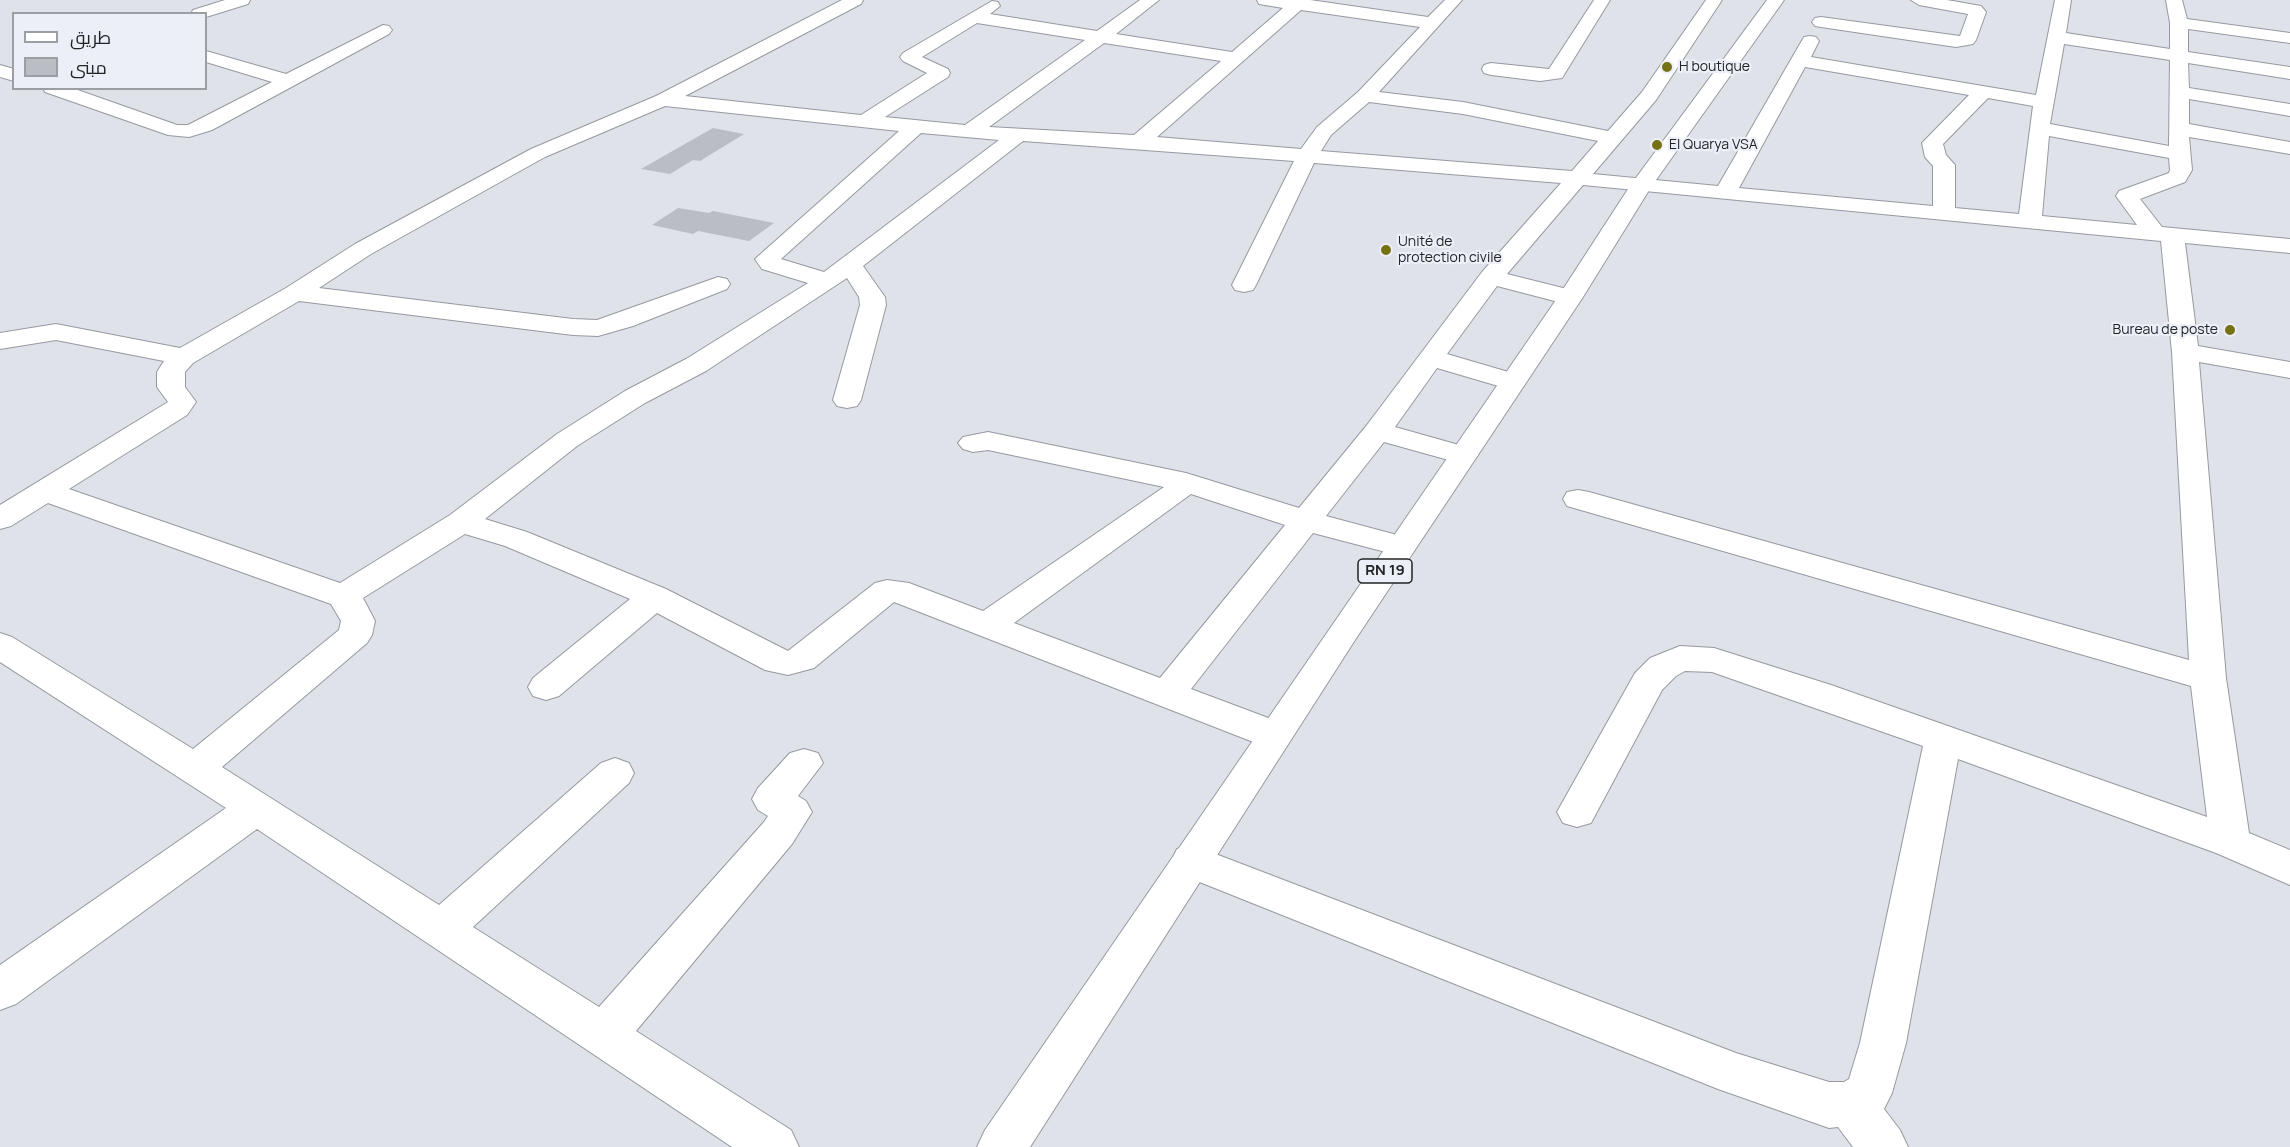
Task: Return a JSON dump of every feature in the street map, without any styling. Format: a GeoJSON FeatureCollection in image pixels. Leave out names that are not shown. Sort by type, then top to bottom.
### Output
{"type":"FeatureCollection","features":[{"type":"Feature","properties":{"kind":"main road"},"geometry":{"type":"LineString","coordinates":[[205,12],[242,0]]}},
{"type":"Feature","properties":{"kind":"main road"},"geometry":{"type":"LineString","coordinates":[[0,519],[177,409],[182,402],[171,387],[171,372],[184,357],[295,293],[363,249],[538,153],[663,100],[855,0]]}},
{"type":"Feature","properties":{"kind":"main road"},"geometry":{"type":"LineString","coordinates":[[863,122],[939,75],[939,71],[909,57],[1001,0]]}},
{"type":"Feature","properties":{"kind":"main road"},"geometry":{"type":"LineString","coordinates":[[969,132],[1151,0]]}},
{"type":"Feature","properties":{"kind":"main road"},"geometry":{"type":"LineString","coordinates":[[1265,0],[1300,2],[1432,23]]}},
{"type":"Feature","properties":{"kind":"main road"},"geometry":{"type":"LineString","coordinates":[[1244,285],[1307,156],[1324,131],[1365,96],[1454,0]]}},
{"type":"Feature","properties":{"kind":"main road"},"geometry":{"type":"LineString","coordinates":[[1491,69],[1540,75],[1555,74],[1602,0]]}},
{"type":"Feature","properties":{"kind":"main road"},"geometry":{"type":"LineString","coordinates":[[1167,694],[1377,430],[1491,277],[1649,96],[1714,0]]}},
{"type":"Feature","properties":{"kind":"main road","name":"RN 19"},"geometry":{"type":"LineString","coordinates":[[1002,1147],[1274,735],[1570,297],[1641,186],[1776,0]]}},
{"type":"Feature","properties":{"kind":"main road"},"geometry":{"type":"LineString","coordinates":[[1821,22],[1956,42],[1966,40],[1977,12],[1975,10],[1919,0]]}},
{"type":"Feature","properties":{"kind":"main road"},"geometry":{"type":"LineString","coordinates":[[2030,222],[2039,128],[2063,0]]}},
{"type":"Feature","properties":{"kind":"main road"},"geometry":{"type":"LineString","coordinates":[[2174,0],[2179,23],[2181,171],[2177,177],[2127,196],[2163,235],[2185,352],[2208,678],[2230,842]]}},
{"type":"Feature","properties":{"kind":"main road"},"geometry":{"type":"LineString","coordinates":[[1139,142],[1300,2]]}},
{"type":"Feature","properties":{"kind":"main road"},"geometry":{"type":"LineString","coordinates":[[1725,194],[1765,126],[1831,2]]}},
{"type":"Feature","properties":{"kind":"main road"},"geometry":{"type":"LineString","coordinates":[[974,17],[1236,58]]}},
{"type":"Feature","properties":{"kind":"main road"},"geometry":{"type":"LineString","coordinates":[[2179,23],[2290,38]]}},
{"type":"Feature","properties":{"kind":"main road"},"geometry":{"type":"LineString","coordinates":[[58,90],[182,132],[205,126],[383,30]]}},
{"type":"Feature","properties":{"kind":"main road"},"geometry":{"type":"LineString","coordinates":[[2056,37],[2290,73]]}},
{"type":"Feature","properties":{"kind":"main road"},"geometry":{"type":"LineString","coordinates":[[207,56],[288,81]]}},
{"type":"Feature","properties":{"kind":"main road"},"geometry":{"type":"LineString","coordinates":[[1800,61],[2044,102]]}},
{"type":"Feature","properties":{"kind":"main road"},"geometry":{"type":"LineString","coordinates":[[1944,214],[1944,165],[1936,157],[1932,143],[1983,92]]}},
{"type":"Feature","properties":{"kind":"main road"},"geometry":{"type":"LineString","coordinates":[[2180,92],[2290,110]]}},
{"type":"Feature","properties":{"kind":"main road"},"geometry":{"type":"LineString","coordinates":[[1365,96],[1462,108],[1613,138]]}},
{"type":"Feature","properties":{"kind":"main road"},"geometry":{"type":"LineString","coordinates":[[663,100],[969,132],[1139,142],[1576,178],[1641,186],[2290,246]]}},
{"type":"Feature","properties":{"kind":"main road"},"geometry":{"type":"LineString","coordinates":[[828,281],[771,264],[767,259],[916,127]]}},
{"type":"Feature","properties":{"kind":"main road"},"geometry":{"type":"LineString","coordinates":[[2039,128],[2179,154]]}},
{"type":"Feature","properties":{"kind":"main road"},"geometry":{"type":"LineString","coordinates":[[2180,129],[2290,148]]}},
{"type":"Feature","properties":{"kind":"main road"},"geometry":{"type":"LineString","coordinates":[[343,596],[460,522],[567,440],[635,397],[696,365],[828,281],[1018,135]]}},
{"type":"Feature","properties":{"kind":"main road"},"geometry":{"type":"LineString","coordinates":[[847,400],[873,305],[872,297],[850,265]]}},
{"type":"Feature","properties":{"kind":"main road"},"geometry":{"type":"LineString","coordinates":[[1491,277],[1570,297]]}},
{"type":"Feature","properties":{"kind":"main road"},"geometry":{"type":"LineString","coordinates":[[295,293],[561,326],[598,328],[624,321],[718,284]]}},
{"type":"Feature","properties":{"kind":"main road"},"geometry":{"type":"LineString","coordinates":[[0,341],[56,332],[184,357]]}},
{"type":"Feature","properties":{"kind":"main road"},"geometry":{"type":"LineString","coordinates":[[2185,352],[2290,370]]}},
{"type":"Feature","properties":{"kind":"main road"},"geometry":{"type":"LineString","coordinates":[[1431,358],[1512,382]]}},
{"type":"Feature","properties":{"kind":"main road"},"geometry":{"type":"LineString","coordinates":[[1377,430],[1463,455]]}},
{"type":"Feature","properties":{"kind":"main road"},"geometry":{"type":"LineString","coordinates":[[973,443],[988,441],[1186,482],[1306,521],[1401,546]]}},
{"type":"Feature","properties":{"kind":"main road"},"geometry":{"type":"LineString","coordinates":[[988,624],[1173,495],[1186,482]]}},
{"type":"Feature","properties":{"kind":"main road"},"geometry":{"type":"LineString","coordinates":[[44,491],[343,596],[358,621],[356,635],[194,769]]}},
{"type":"Feature","properties":{"kind":"main road"},"geometry":{"type":"LineString","coordinates":[[1578,499],[2208,678]]}},
{"type":"Feature","properties":{"kind":"main road"},"geometry":{"type":"LineString","coordinates":[[460,522],[516,539],[654,597],[788,663],[801,659],[886,591],[897,591],[1274,735]]}},
{"type":"Feature","properties":{"kind":"main road"},"geometry":{"type":"LineString","coordinates":[[546,687],[654,597]]}},
{"type":"Feature","properties":{"kind":"main road"},"geometry":{"type":"LineString","coordinates":[[0,645],[256,808],[774,1147]]}},
{"type":"Feature","properties":{"kind":"main road"},"geometry":{"type":"LineString","coordinates":[[1578,812],[1648,682],[1663,667],[1680,658],[1714,660],[1818,694],[2230,842],[2290,868]]}},
{"type":"Feature","properties":{"kind":"main road"},"geometry":{"type":"LineString","coordinates":[[1192,861],[1735,1074],[1829,1105],[1850,1104],[1868,1093],[1881,1052],[1943,740]]}},
{"type":"Feature","properties":{"kind":"main road"},"geometry":{"type":"LineString","coordinates":[[604,1035],[778,833],[792,812],[772,799],[804,762]]}},
{"type":"Feature","properties":{"kind":"main road"},"geometry":{"type":"LineString","coordinates":[[442,929],[615,773]]}},
{"type":"Feature","properties":{"kind":"main road"},"geometry":{"type":"LineString","coordinates":[[0,990],[256,808]]}},
{"type":"Feature","properties":{"kind":"main road"},"geometry":{"type":"LineString","coordinates":[[1850,1104],[1883,1147]]}},
{"type":"Feature","properties":{"kind":"building"},"geometry":{"type":"Polygon","coordinates":[[[713,128],[744,134],[700,161],[693,160],[670,174],[641,169],[713,128]]]}},
{"type":"Feature","properties":{"kind":"building"},"geometry":{"type":"Polygon","coordinates":[[[678,208],[709,213],[713,211],[774,223],[749,241],[698,231],[693,234],[652,225],[678,208]]]}},
{"type":"Feature","properties":{"kind":"place","name":"H boutique"},"geometry":{"type":"Point","coordinates":[1667,67]}},
{"type":"Feature","properties":{"kind":"place","name":"El Quarya VSA"},"geometry":{"type":"Point","coordinates":[1657,145]}},
{"type":"Feature","properties":{"kind":"place","name":"Unité de protection civile"},"geometry":{"type":"Point","coordinates":[1386,250]}},
{"type":"Feature","properties":{"kind":"place","name":"Bureau de poste"},"geometry":{"type":"Point","coordinates":[2230,330]}}]}
